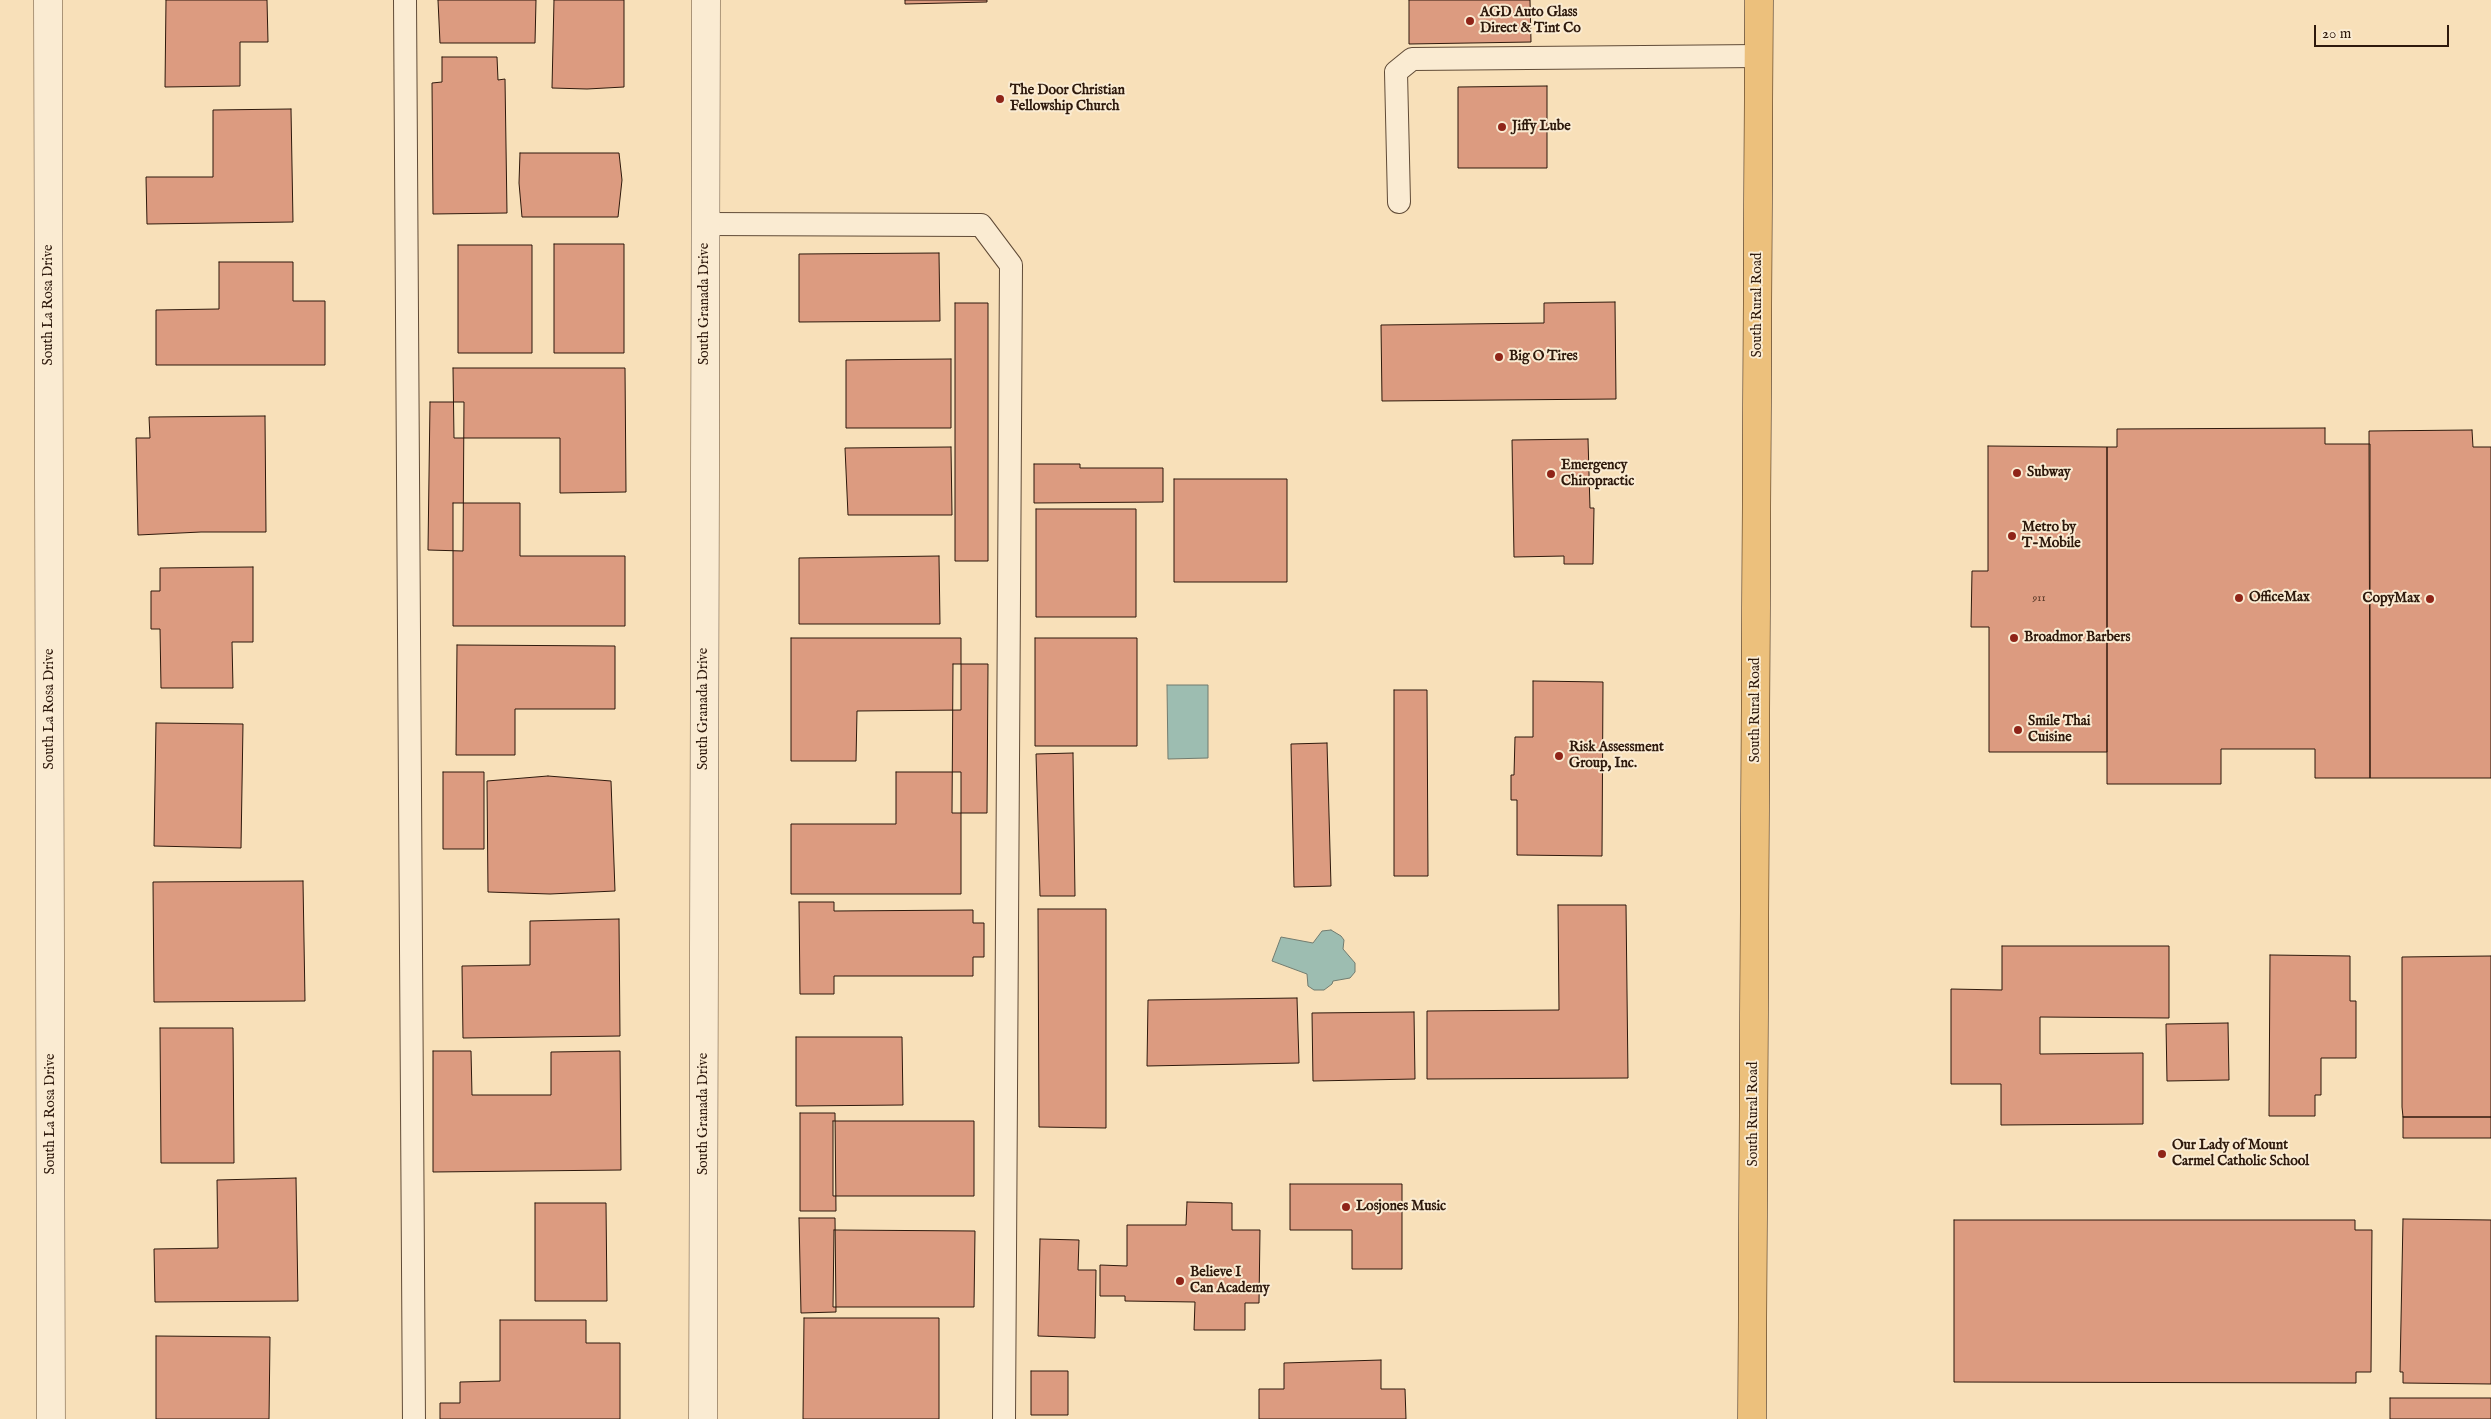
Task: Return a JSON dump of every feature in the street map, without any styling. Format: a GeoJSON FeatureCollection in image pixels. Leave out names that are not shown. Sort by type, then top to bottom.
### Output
{"type":"FeatureCollection","features":[{"type":"Feature","properties":{"kind":"main road","name":"South Rural Road"},"geometry":{"type":"LineString","coordinates":[[1752,1419],[1760,0]]}},
{"type":"Feature","properties":{"kind":"street","name":"South La Rosa Drive"},"geometry":{"type":"LineString","coordinates":[[48,0],[51,1419]]}},
{"type":"Feature","properties":{"kind":"street","name":"South Granada Drive"},"geometry":{"type":"LineString","coordinates":[[703,1419],[706,0]]}},
{"type":"Feature","properties":{"kind":"lane"},"geometry":{"type":"LineString","coordinates":[[405,0],[414,1419]]}},
{"type":"Feature","properties":{"kind":"lane"},"geometry":{"type":"LineString","coordinates":[[1399,202],[1396,72],[1412,59],[1759,56]]}},
{"type":"Feature","properties":{"kind":"lane"},"geometry":{"type":"LineString","coordinates":[[705,224],[981,225],[1012,265],[1004,1419]]}},
{"type":"Feature","properties":{"kind":"shaded area"},"geometry":{"type":"Polygon","coordinates":[[[1167,685],[1208,685],[1208,758],[1168,759],[1167,685]]]}},
{"type":"Feature","properties":{"kind":"shaded area"},"geometry":{"type":"Polygon","coordinates":[[[1331,930],[1344,940],[1343,949],[1355,963],[1355,972],[1350,978],[1333,981],[1324,990],[1314,990],[1308,986],[1307,974],[1272,961],[1281,937],[1313,943],[1322,931],[1331,930]]]}},
{"type":"Feature","properties":{"kind":"building"},"geometry":{"type":"Polygon","coordinates":[[[166,0],[267,0],[268,42],[240,42],[240,86],[165,87],[166,0]]]}},
{"type":"Feature","properties":{"kind":"building"},"geometry":{"type":"Polygon","coordinates":[[[438,0],[536,0],[535,43],[440,43],[438,0]]]}},
{"type":"Feature","properties":{"kind":"building"},"geometry":{"type":"Polygon","coordinates":[[[554,0],[624,0],[624,87],[552,88],[554,0]]]}},
{"type":"Feature","properties":{"kind":"building"},"geometry":{"type":"Polygon","coordinates":[[[905,0],[987,0],[987,2],[905,4],[905,0]]]}},
{"type":"Feature","properties":{"kind":"building","name":"AGD Auto Glass Direct & Tint Co"},"geometry":{"type":"Polygon","coordinates":[[[1409,0],[1530,0],[1531,42],[1409,44],[1409,0]]]}},
{"type":"Feature","properties":{"kind":"building"},"geometry":{"type":"Polygon","coordinates":[[[442,57],[497,57],[498,80],[505,79],[507,213],[433,214],[432,83],[442,82],[442,57]]]}},
{"type":"Feature","properties":{"kind":"building","name":"Jiffy Lube"},"geometry":{"type":"Polygon","coordinates":[[[1547,86],[1547,168],[1458,168],[1458,87],[1547,86]]]}},
{"type":"Feature","properties":{"kind":"building"},"geometry":{"type":"Polygon","coordinates":[[[291,109],[293,222],[147,224],[146,177],[213,177],[213,110],[291,109]]]}},
{"type":"Feature","properties":{"kind":"building"},"geometry":{"type":"Polygon","coordinates":[[[520,153],[619,153],[622,180],[618,217],[522,217],[519,183],[520,153]]]}},
{"type":"Feature","properties":{"kind":"building"},"geometry":{"type":"Polygon","coordinates":[[[554,244],[624,244],[624,353],[554,353],[554,244]]]}},
{"type":"Feature","properties":{"kind":"building"},"geometry":{"type":"Polygon","coordinates":[[[458,245],[532,245],[532,353],[458,353],[458,245]]]}},
{"type":"Feature","properties":{"kind":"building"},"geometry":{"type":"Polygon","coordinates":[[[939,253],[940,321],[799,322],[799,254],[939,253]]]}},
{"type":"Feature","properties":{"kind":"building"},"geometry":{"type":"Polygon","coordinates":[[[219,262],[293,262],[293,301],[325,301],[325,365],[156,365],[156,310],[219,309],[219,262]]]}},
{"type":"Feature","properties":{"kind":"building","name":"Big O Tires"},"geometry":{"type":"Polygon","coordinates":[[[1615,302],[1616,399],[1382,401],[1381,325],[1544,323],[1544,303],[1615,302]]]}},
{"type":"Feature","properties":{"kind":"building"},"geometry":{"type":"Polygon","coordinates":[[[955,303],[988,303],[988,561],[955,561],[955,303]]]}},
{"type":"Feature","properties":{"kind":"building"},"geometry":{"type":"Polygon","coordinates":[[[951,359],[951,428],[846,428],[846,360],[951,359]]]}},
{"type":"Feature","properties":{"kind":"building"},"geometry":{"type":"Polygon","coordinates":[[[453,368],[625,368],[626,492],[560,493],[560,438],[454,438],[453,368]]]}},
{"type":"Feature","properties":{"kind":"building"},"geometry":{"type":"Polygon","coordinates":[[[430,402],[464,402],[463,551],[428,550],[430,402]]]}},
{"type":"Feature","properties":{"kind":"building"},"geometry":{"type":"Polygon","coordinates":[[[265,416],[266,532],[201,532],[138,535],[136,438],[150,438],[149,417],[265,416]]]}},
{"type":"Feature","properties":{"kind":"building","name":"OfficeMax"},"geometry":{"type":"Polygon","coordinates":[[[2325,428],[2325,444],[2370,444],[2370,778],[2315,778],[2315,749],[2221,749],[2221,784],[2107,784],[2107,447],[2117,447],[2117,429],[2325,428]]]}},
{"type":"Feature","properties":{"kind":"building","name":"CopyMax"},"geometry":{"type":"Polygon","coordinates":[[[2472,430],[2473,447],[2491,447],[2491,778],[2370,778],[2369,431],[2472,430]]]}},
{"type":"Feature","properties":{"kind":"building","name":"Emergency Chiropractic"},"geometry":{"type":"Polygon","coordinates":[[[1588,439],[1590,508],[1594,508],[1593,564],[1564,564],[1564,556],[1514,557],[1512,440],[1588,439]]]}},
{"type":"Feature","properties":{"kind":"building"},"geometry":{"type":"Polygon","coordinates":[[[1988,446],[2107,447],[2107,752],[1989,752],[1989,627],[1971,627],[1972,571],[1988,571],[1988,446]]]}},
{"type":"Feature","properties":{"kind":"building"},"geometry":{"type":"Polygon","coordinates":[[[951,447],[952,515],[848,515],[845,448],[951,447]]]}},
{"type":"Feature","properties":{"kind":"building"},"geometry":{"type":"Polygon","coordinates":[[[1034,464],[1080,464],[1080,468],[1163,468],[1163,502],[1034,503],[1034,464]]]}},
{"type":"Feature","properties":{"kind":"building"},"geometry":{"type":"Polygon","coordinates":[[[1174,479],[1287,479],[1287,582],[1174,582],[1174,479]]]}},
{"type":"Feature","properties":{"kind":"building"},"geometry":{"type":"Polygon","coordinates":[[[453,503],[520,503],[520,556],[625,556],[625,626],[453,626],[453,503]]]}},
{"type":"Feature","properties":{"kind":"building"},"geometry":{"type":"Polygon","coordinates":[[[1036,509],[1136,509],[1136,617],[1036,617],[1036,509]]]}},
{"type":"Feature","properties":{"kind":"building"},"geometry":{"type":"Polygon","coordinates":[[[939,556],[940,624],[799,624],[799,558],[939,556]]]}},
{"type":"Feature","properties":{"kind":"building"},"geometry":{"type":"Polygon","coordinates":[[[253,567],[253,642],[232,642],[233,688],[161,688],[160,629],[151,629],[151,591],[160,591],[160,568],[253,567]]]}},
{"type":"Feature","properties":{"kind":"building"},"geometry":{"type":"Polygon","coordinates":[[[791,638],[961,638],[961,710],[857,711],[856,761],[791,761],[791,638]]]}},
{"type":"Feature","properties":{"kind":"building"},"geometry":{"type":"Polygon","coordinates":[[[1035,638],[1137,638],[1137,746],[1035,746],[1035,638]]]}},
{"type":"Feature","properties":{"kind":"building"},"geometry":{"type":"Polygon","coordinates":[[[457,645],[615,646],[615,709],[515,709],[515,755],[456,755],[457,645]]]}},
{"type":"Feature","properties":{"kind":"building"},"geometry":{"type":"Polygon","coordinates":[[[953,664],[988,664],[987,813],[952,813],[953,664]]]}},
{"type":"Feature","properties":{"kind":"building","name":"Risk Assessment Group, Inc."},"geometry":{"type":"Polygon","coordinates":[[[1533,681],[1603,682],[1602,856],[1517,855],[1517,800],[1511,800],[1511,775],[1514,775],[1515,737],[1533,737],[1533,681]]]}},
{"type":"Feature","properties":{"kind":"building"},"geometry":{"type":"Polygon","coordinates":[[[1394,690],[1427,690],[1428,876],[1394,876],[1394,690]]]}},
{"type":"Feature","properties":{"kind":"building"},"geometry":{"type":"Polygon","coordinates":[[[156,723],[243,724],[241,848],[154,846],[156,723]]]}},
{"type":"Feature","properties":{"kind":"building"},"geometry":{"type":"Polygon","coordinates":[[[1327,743],[1331,886],[1294,887],[1291,744],[1327,743]]]}},
{"type":"Feature","properties":{"kind":"building"},"geometry":{"type":"Polygon","coordinates":[[[1073,753],[1075,896],[1040,896],[1036,754],[1073,753]]]}},
{"type":"Feature","properties":{"kind":"building"},"geometry":{"type":"Polygon","coordinates":[[[443,772],[484,772],[484,849],[443,849],[443,772]]]}},
{"type":"Feature","properties":{"kind":"building"},"geometry":{"type":"Polygon","coordinates":[[[896,772],[961,772],[961,894],[791,894],[791,824],[896,824],[896,772]]]}},
{"type":"Feature","properties":{"kind":"building"},"geometry":{"type":"Polygon","coordinates":[[[548,776],[611,781],[615,891],[550,894],[488,892],[487,781],[548,776]]]}},
{"type":"Feature","properties":{"kind":"building"},"geometry":{"type":"Polygon","coordinates":[[[303,881],[305,1001],[154,1002],[153,882],[303,881]]]}},
{"type":"Feature","properties":{"kind":"building"},"geometry":{"type":"Polygon","coordinates":[[[799,902],[834,902],[834,911],[973,910],[973,923],[984,923],[984,957],[973,957],[973,976],[834,976],[834,994],[800,994],[799,902]]]}},
{"type":"Feature","properties":{"kind":"building"},"geometry":{"type":"Polygon","coordinates":[[[1558,905],[1626,905],[1628,1078],[1427,1079],[1427,1011],[1559,1010],[1558,905]]]}},
{"type":"Feature","properties":{"kind":"building"},"geometry":{"type":"Polygon","coordinates":[[[1038,909],[1106,909],[1106,1128],[1039,1127],[1038,909]]]}},
{"type":"Feature","properties":{"kind":"building"},"geometry":{"type":"Polygon","coordinates":[[[619,919],[620,1036],[463,1038],[462,966],[530,965],[530,921],[619,919]]]}},
{"type":"Feature","properties":{"kind":"building"},"geometry":{"type":"Polygon","coordinates":[[[2002,946],[2169,946],[2169,1018],[2040,1017],[2040,1054],[2143,1053],[2143,1124],[2001,1125],[2001,1084],[1951,1084],[1951,989],[2002,990],[2002,946]]]}},
{"type":"Feature","properties":{"kind":"building"},"geometry":{"type":"Polygon","coordinates":[[[2270,955],[2350,956],[2350,1001],[2356,1001],[2356,1058],[2321,1058],[2321,1095],[2315,1095],[2315,1116],[2269,1116],[2270,955]]]}},
{"type":"Feature","properties":{"kind":"building"},"geometry":{"type":"Polygon","coordinates":[[[2491,956],[2491,1117],[2403,1117],[2402,957],[2491,956]]]}},
{"type":"Feature","properties":{"kind":"building"},"geometry":{"type":"Polygon","coordinates":[[[1297,998],[1299,1063],[1147,1066],[1148,1000],[1297,998]]]}},
{"type":"Feature","properties":{"kind":"building"},"geometry":{"type":"Polygon","coordinates":[[[1414,1012],[1415,1079],[1313,1081],[1312,1013],[1414,1012]]]}},
{"type":"Feature","properties":{"kind":"building"},"geometry":{"type":"Polygon","coordinates":[[[2228,1023],[2229,1080],[2167,1081],[2166,1024],[2228,1023]]]}},
{"type":"Feature","properties":{"kind":"building"},"geometry":{"type":"Polygon","coordinates":[[[160,1028],[233,1028],[234,1163],[161,1163],[160,1028]]]}},
{"type":"Feature","properties":{"kind":"building"},"geometry":{"type":"Polygon","coordinates":[[[796,1037],[902,1037],[903,1105],[796,1106],[796,1037]]]}},
{"type":"Feature","properties":{"kind":"building"},"geometry":{"type":"Polygon","coordinates":[[[433,1051],[471,1051],[472,1095],[551,1095],[551,1052],[620,1051],[621,1170],[433,1172],[433,1051]]]}},
{"type":"Feature","properties":{"kind":"building"},"geometry":{"type":"Polygon","coordinates":[[[800,1113],[835,1113],[836,1211],[800,1211],[800,1113]]]}},
{"type":"Feature","properties":{"kind":"building"},"geometry":{"type":"Polygon","coordinates":[[[2403,1117],[2491,1117],[2491,1138],[2403,1138],[2403,1117]]]}},
{"type":"Feature","properties":{"kind":"building"},"geometry":{"type":"Polygon","coordinates":[[[833,1121],[974,1121],[974,1196],[833,1196],[833,1121]]]}},
{"type":"Feature","properties":{"kind":"building"},"geometry":{"type":"Polygon","coordinates":[[[296,1178],[298,1301],[155,1302],[154,1249],[218,1248],[217,1180],[296,1178]]]}},
{"type":"Feature","properties":{"kind":"building","name":"Losjones Music"},"geometry":{"type":"Polygon","coordinates":[[[1290,1184],[1402,1184],[1402,1269],[1352,1269],[1352,1230],[1290,1230],[1290,1184]]]}},
{"type":"Feature","properties":{"kind":"building","name":"Believe I Can Academy"},"geometry":{"type":"Polygon","coordinates":[[[1187,1202],[1232,1203],[1232,1230],[1260,1230],[1259,1303],[1245,1303],[1245,1330],[1194,1330],[1195,1302],[1125,1301],[1125,1296],[1100,1296],[1100,1265],[1127,1266],[1127,1225],[1186,1225],[1187,1202]]]}},
{"type":"Feature","properties":{"kind":"building"},"geometry":{"type":"Polygon","coordinates":[[[535,1203],[606,1203],[607,1301],[535,1301],[535,1203]]]}},
{"type":"Feature","properties":{"kind":"building"},"geometry":{"type":"Polygon","coordinates":[[[799,1218],[835,1218],[836,1312],[801,1313],[799,1218]]]}},
{"type":"Feature","properties":{"kind":"building"},"geometry":{"type":"Polygon","coordinates":[[[2403,1219],[2491,1220],[2491,1384],[2403,1383],[2403,1372],[2400,1372],[2403,1219]]]}},
{"type":"Feature","properties":{"kind":"building"},"geometry":{"type":"Polygon","coordinates":[[[1954,1220],[2355,1220],[2355,1230],[2372,1230],[2371,1372],[2356,1372],[2356,1383],[1954,1382],[1954,1220]]]}},
{"type":"Feature","properties":{"kind":"building"},"geometry":{"type":"Polygon","coordinates":[[[834,1230],[975,1231],[974,1307],[833,1307],[834,1230]]]}},
{"type":"Feature","properties":{"kind":"building"},"geometry":{"type":"Polygon","coordinates":[[[1040,1239],[1079,1240],[1078,1270],[1096,1270],[1095,1338],[1038,1336],[1040,1239]]]}},
{"type":"Feature","properties":{"kind":"building"},"geometry":{"type":"Polygon","coordinates":[[[804,1318],[939,1318],[939,1419],[803,1419],[804,1318]]]}},
{"type":"Feature","properties":{"kind":"building"},"geometry":{"type":"Polygon","coordinates":[[[500,1320],[586,1320],[586,1343],[620,1343],[620,1419],[440,1419],[440,1403],[460,1403],[460,1382],[500,1381],[500,1320]]]}},
{"type":"Feature","properties":{"kind":"building"},"geometry":{"type":"Polygon","coordinates":[[[156,1336],[270,1337],[269,1419],[156,1419],[156,1336]]]}},
{"type":"Feature","properties":{"kind":"building"},"geometry":{"type":"Polygon","coordinates":[[[1381,1360],[1381,1389],[1405,1389],[1406,1419],[1259,1419],[1259,1389],[1284,1389],[1284,1363],[1381,1360]]]}},
{"type":"Feature","properties":{"kind":"building"},"geometry":{"type":"Polygon","coordinates":[[[1031,1371],[1068,1371],[1068,1415],[1031,1415],[1031,1371]]]}},
{"type":"Feature","properties":{"kind":"building"},"geometry":{"type":"Polygon","coordinates":[[[2390,1398],[2491,1398],[2491,1419],[2390,1419],[2390,1398]]]}},
{"type":"Feature","properties":{"kind":"place","name":"AGD Auto Glass Direct & Tint Co"},"geometry":{"type":"Point","coordinates":[1470,21]}},
{"type":"Feature","properties":{"kind":"place","name":"The Door Christian Fellowship Church"},"geometry":{"type":"Point","coordinates":[1000,99]}},
{"type":"Feature","properties":{"kind":"place","name":"Jiffy Lube"},"geometry":{"type":"Point","coordinates":[1502,127]}},
{"type":"Feature","properties":{"kind":"place","name":"Big O Tires"},"geometry":{"type":"Point","coordinates":[1499,357]}},
{"type":"Feature","properties":{"kind":"place","name":"Subway"},"geometry":{"type":"Point","coordinates":[2017,473]}},
{"type":"Feature","properties":{"kind":"place","name":"Emergency Chiropractic"},"geometry":{"type":"Point","coordinates":[1551,474]}},
{"type":"Feature","properties":{"kind":"place","name":"Metro by T-Mobile"},"geometry":{"type":"Point","coordinates":[2012,536]}},
{"type":"Feature","properties":{"kind":"place","name":"OfficeMax"},"geometry":{"type":"Point","coordinates":[2239,598]}},
{"type":"Feature","properties":{"kind":"place","name":"CopyMax"},"geometry":{"type":"Point","coordinates":[2430,599]}},
{"type":"Feature","properties":{"kind":"place","name":"Broadmor Barbers"},"geometry":{"type":"Point","coordinates":[2014,638]}},
{"type":"Feature","properties":{"kind":"place","name":"Smile Thai Cuisine"},"geometry":{"type":"Point","coordinates":[2018,730]}},
{"type":"Feature","properties":{"kind":"place","name":"Risk Assessment Group, Inc."},"geometry":{"type":"Point","coordinates":[1559,756]}},
{"type":"Feature","properties":{"kind":"place","name":"Our Lady of Mount Carmel Catholic School"},"geometry":{"type":"Point","coordinates":[2162,1154]}},
{"type":"Feature","properties":{"kind":"place","name":"Losjones Music"},"geometry":{"type":"Point","coordinates":[1346,1207]}},
{"type":"Feature","properties":{"kind":"place","name":"Believe I Can Academy"},"geometry":{"type":"Point","coordinates":[1180,1281]}}]}
